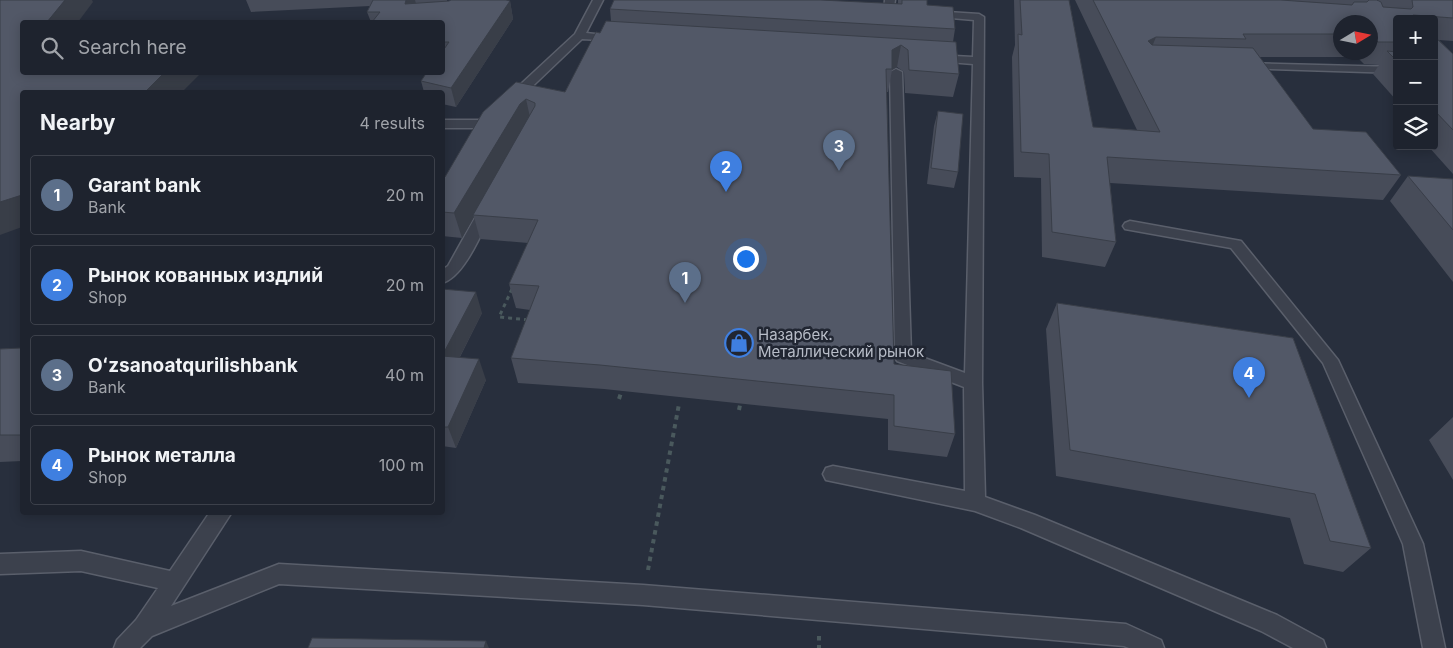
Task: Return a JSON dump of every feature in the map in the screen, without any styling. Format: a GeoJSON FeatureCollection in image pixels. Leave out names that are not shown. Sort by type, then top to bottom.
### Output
{"type":"FeatureCollection","features":[{"type":"Feature","properties":{"kind":"lane"},"geometry":{"type":"LineString","coordinates":[[506,104],[579,36],[598,0]]}},
{"type":"Feature","properties":{"kind":"lane"},"geometry":{"type":"LineString","coordinates":[[919,13],[979,17],[973,383],[975,502]]}},
{"type":"Feature","properties":{"kind":"lane"},"geometry":{"type":"LineString","coordinates":[[579,36],[626,39]]}},
{"type":"Feature","properties":{"kind":"lane"},"geometry":{"type":"LineString","coordinates":[[923,57],[978,62]]}},
{"type":"Feature","properties":{"kind":"lane"},"geometry":{"type":"LineString","coordinates":[[1237,66],[1393,70]]}},
{"type":"Feature","properties":{"kind":"lane"},"geometry":{"type":"LineString","coordinates":[[896,72],[903,357],[973,383]]}},
{"type":"Feature","properties":{"kind":"lane"},"geometry":{"type":"LineString","coordinates":[[445,124],[488,121],[474,140]]}},
{"type":"Feature","properties":{"kind":"lane"},"geometry":{"type":"LineString","coordinates":[[445,276],[454,270],[495,192]]}},
{"type":"Feature","properties":{"kind":"lane"},"geometry":{"type":"LineString","coordinates":[[1130,226],[1236,244],[1330,360],[1413,544],[1434,648]]}},
{"type":"Feature","properties":{"kind":"lane"},"geometry":{"type":"LineString","coordinates":[[833,474],[975,502],[1028,521],[1269,623],[1315,648]]}},
{"type":"Feature","properties":{"kind":"lane"},"geometry":{"type":"LineString","coordinates":[[142,638],[175,582],[220,515]]}},
{"type":"Feature","properties":{"kind":"lane"},"geometry":{"type":"LineString","coordinates":[[0,564],[81,561],[175,582]]}},
{"type":"Feature","properties":{"kind":"lane"},"geometry":{"type":"LineString","coordinates":[[125,648],[142,638],[279,574],[643,595],[1126,636],[1153,648]]}},
{"type":"Feature","properties":{"kind":"path"},"geometry":{"type":"LineString","coordinates":[[516,281],[499,317],[536,321]]}},
{"type":"Feature","properties":{"kind":"path"},"geometry":{"type":"LineString","coordinates":[[619,399],[624,382]]}},
{"type":"Feature","properties":{"kind":"path"},"geometry":{"type":"LineString","coordinates":[[739,410],[742,391]]}},
{"type":"Feature","properties":{"kind":"path"},"geometry":{"type":"LineString","coordinates":[[643,595],[679,404]]}},
{"type":"Feature","properties":{"kind":"building"},"geometry":{"type":"Polygon","coordinates":[[[0,0],[65,0],[49,20],[20,20],[20,75],[162,75],[147,90],[20,90],[20,196],[0,202],[0,0]]]}},
{"type":"Feature","properties":{"kind":"building"},"geometry":{"type":"Polygon","coordinates":[[[373,0],[406,0],[405,4],[451,0],[510,1],[451,88],[421,81],[425,75],[445,75],[445,48],[449,42],[445,42],[445,20],[374,20],[380,12],[367,12],[373,0]]]}},
{"type":"Feature","properties":{"kind":"building"},"geometry":{"type":"Polygon","coordinates":[[[614,0],[821,0],[902,4],[902,0],[927,0],[927,5],[953,7],[955,29],[610,9],[614,0]]]}},
{"type":"Feature","properties":{"kind":"building"},"geometry":{"type":"Polygon","coordinates":[[[1020,0],[1069,0],[1093,127],[1160,132],[1093,0],[1281,0],[1352,5],[1354,2],[1377,0],[1381,2],[1383,7],[1411,9],[1413,7],[1412,0],[1453,0],[1453,18],[1438,17],[1438,15],[1393,15],[1393,42],[1378,42],[1378,15],[1333,15],[1333,34],[1243,34],[1246,39],[1156,37],[1148,41],[1152,45],[1253,48],[1313,129],[1366,132],[1401,175],[1107,157],[1116,242],[1052,232],[1049,154],[1021,152],[1018,34],[1022,35],[1020,0]]]}},
{"type":"Feature","properties":{"kind":"building"},"geometry":{"type":"Polygon","coordinates":[[[606,21],[956,42],[959,74],[909,70],[908,50],[901,45],[892,50],[892,69],[886,69],[894,364],[951,371],[955,434],[894,426],[894,395],[600,365],[511,358],[539,286],[509,284],[538,220],[473,215],[535,103],[526,99],[520,104],[454,213],[445,212],[445,177],[483,112],[516,82],[565,92],[596,32],[600,33],[606,21]]]}},
{"type":"Feature","properties":{"kind":"building"},"geometry":{"type":"Polygon","coordinates":[[[1438,40],[1453,54],[1453,130],[1438,114],[1438,40]]]}},
{"type":"Feature","properties":{"kind":"building"},"geometry":{"type":"Polygon","coordinates":[[[1387,51],[1393,52],[1393,57],[1387,51]]]}},
{"type":"Feature","properties":{"kind":"building"},"geometry":{"type":"Polygon","coordinates":[[[938,111],[963,114],[958,172],[931,168],[938,111]]]}},
{"type":"Feature","properties":{"kind":"building"},"geometry":{"type":"Polygon","coordinates":[[[1408,176],[1453,179],[1453,230],[1408,176]]]}},
{"type":"Feature","properties":{"kind":"building"},"geometry":{"type":"Polygon","coordinates":[[[445,289],[476,292],[445,350],[445,289]]]}},
{"type":"Feature","properties":{"kind":"building"},"geometry":{"type":"Polygon","coordinates":[[[1057,303],[1293,338],[1371,548],[1330,541],[1315,494],[1070,450],[1057,303]]]}},
{"type":"Feature","properties":{"kind":"building"},"geometry":{"type":"Polygon","coordinates":[[[20,348],[20,435],[0,435],[0,349],[20,348]]]}},
{"type":"Feature","properties":{"kind":"building"},"geometry":{"type":"Polygon","coordinates":[[[445,356],[479,359],[448,427],[445,427],[445,356]]]}},
{"type":"Feature","properties":{"kind":"building"},"geometry":{"type":"Polygon","coordinates":[[[312,638],[486,641],[484,648],[308,648],[312,638]]]}},
{"type":"Feature","properties":{"kind":"place","name":"Oʻzsanoatqurilishbank"},"geometry":{"type":"Point","coordinates":[839,171]}},
{"type":"Feature","properties":{"kind":"place","name":"Рынок кованных издлий"},"geometry":{"type":"Point","coordinates":[726,192]}},
{"type":"Feature","properties":{"kind":"place","name":"Garant bank"},"geometry":{"type":"Point","coordinates":[685,303]}},
{"type":"Feature","properties":{"kind":"place","name":"Назарбек. Металлический рынок"},"geometry":{"type":"Point","coordinates":[739,343]}},
{"type":"Feature","properties":{"kind":"place","name":"Рынок металла"},"geometry":{"type":"Point","coordinates":[1249,398]}}]}
